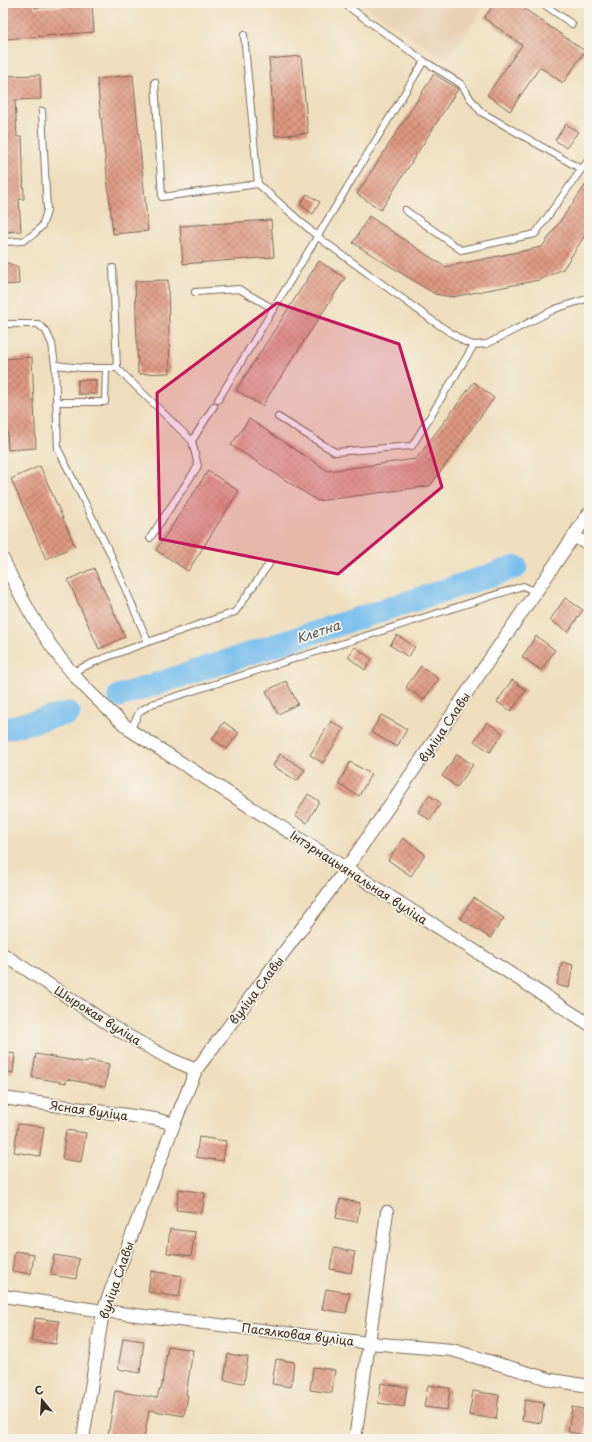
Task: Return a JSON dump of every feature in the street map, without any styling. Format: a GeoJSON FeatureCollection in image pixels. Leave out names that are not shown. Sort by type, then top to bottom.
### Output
{"type":"FeatureCollection","features":[{"type":"Feature","properties":{"kind":"street","name":"вуліца Славы"},"geometry":{"type":"LineString","coordinates":[[83,1439],[103,1311],[196,1070],[346,869],[589,513]]}},
{"type":"Feature","properties":{"kind":"street"},"geometry":{"type":"LineString","coordinates":[[574,537],[589,544]]}},
{"type":"Feature","properties":{"kind":"street","name":"Інтэрнацыянальная вуліца"},"geometry":{"type":"LineString","coordinates":[[3,559],[16,588],[51,646],[72,672],[105,707],[130,730],[589,1024]]}},
{"type":"Feature","properties":{"kind":"street","name":"Шырокая вуліца"},"geometry":{"type":"LineString","coordinates":[[3,954],[116,1029],[168,1058],[196,1070]]}},
{"type":"Feature","properties":{"kind":"street","name":"Ясная вуліца"},"geometry":{"type":"LineString","coordinates":[[3,1098],[155,1119],[174,1124]]}},
{"type":"Feature","properties":{"kind":"street"},"geometry":{"type":"LineString","coordinates":[[355,1439],[370,1343],[387,1212]]}},
{"type":"Feature","properties":{"kind":"street","name":"Пасялковая вуліца"},"geometry":{"type":"LineString","coordinates":[[3,1296],[103,1311],[370,1343],[452,1350],[552,1380],[589,1386]]}},
{"type":"Feature","properties":{"kind":"lane"},"geometry":{"type":"LineString","coordinates":[[343,3],[424,61],[461,84],[481,112],[581,170]]}},
{"type":"Feature","properties":{"kind":"lane"},"geometry":{"type":"LineString","coordinates":[[542,3],[572,24]]}},
{"type":"Feature","properties":{"kind":"lane"},"geometry":{"type":"LineString","coordinates":[[244,35],[258,184],[318,237],[433,321],[465,342],[474,345],[487,344],[555,309],[589,298]]}},
{"type":"Feature","properties":{"kind":"lane"},"geometry":{"type":"LineString","coordinates":[[218,400],[424,61]]}},
{"type":"Feature","properties":{"kind":"lane"},"geometry":{"type":"LineString","coordinates":[[155,82],[162,197],[258,184]]}},
{"type":"Feature","properties":{"kind":"lane"},"geometry":{"type":"LineString","coordinates":[[3,242],[23,241],[34,234],[42,226],[47,211],[42,111]]}},
{"type":"Feature","properties":{"kind":"lane"},"geometry":{"type":"LineString","coordinates":[[405,210],[461,250],[536,234],[589,159]]}},
{"type":"Feature","properties":{"kind":"lane"},"geometry":{"type":"LineString","coordinates":[[113,268],[118,368],[192,441],[198,466],[150,538]]}},
{"type":"Feature","properties":{"kind":"lane"},"geometry":{"type":"LineString","coordinates":[[195,292],[239,289],[274,309]]}},
{"type":"Feature","properties":{"kind":"lane"},"geometry":{"type":"LineString","coordinates":[[3,324],[38,324],[46,331],[52,344],[55,365],[58,449],[110,553],[148,642]]}},
{"type":"Feature","properties":{"kind":"lane"},"geometry":{"type":"LineString","coordinates":[[278,417],[335,452],[412,446],[474,345]]}},
{"type":"Feature","properties":{"kind":"lane"},"geometry":{"type":"LineString","coordinates":[[55,365],[82,368],[118,368]]}},
{"type":"Feature","properties":{"kind":"lane"},"geometry":{"type":"LineString","coordinates":[[56,402],[105,402],[106,368]]}},
{"type":"Feature","properties":{"kind":"lane"},"geometry":{"type":"LineString","coordinates":[[192,441],[214,406]]}},
{"type":"Feature","properties":{"kind":"lane"},"geometry":{"type":"LineString","coordinates":[[72,672],[148,642],[235,612],[269,564]]}},
{"type":"Feature","properties":{"kind":"lane"},"geometry":{"type":"LineString","coordinates":[[130,730],[140,711],[152,704],[523,586],[536,592]]}},
{"type":"Feature","properties":{"kind":"highlighted area"},"geometry":{"type":"Polygon","coordinates":[[[277,303],[399,344],[442,487],[338,574],[160,539],[157,393],[277,303]]]}},
{"type":"Feature","properties":{"kind":"shaded area"},"geometry":{"type":"Polygon","coordinates":[[[360,3],[487,3],[446,60],[360,3]]]}},
{"type":"Feature","properties":{"kind":"building"},"geometry":{"type":"Polygon","coordinates":[[[3,3],[35,3],[35,8],[92,4],[94,32],[6,39],[3,3]]]}},
{"type":"Feature","properties":{"kind":"building"},"geometry":{"type":"Polygon","coordinates":[[[495,3],[516,3],[585,51],[563,83],[540,67],[510,111],[487,95],[522,45],[484,18],[495,3]]]}},
{"type":"Feature","properties":{"kind":"building"},"geometry":{"type":"Polygon","coordinates":[[[301,56],[308,133],[275,136],[269,59],[301,56]]]}},
{"type":"Feature","properties":{"kind":"building"},"geometry":{"type":"Polygon","coordinates":[[[434,74],[458,89],[381,210],[357,194],[434,74]]]}},
{"type":"Feature","properties":{"kind":"building"},"geometry":{"type":"Polygon","coordinates":[[[40,75],[41,99],[15,100],[17,137],[22,137],[24,199],[19,199],[21,231],[3,232],[3,76],[40,75]]]}},
{"type":"Feature","properties":{"kind":"building"},"geometry":{"type":"Polygon","coordinates":[[[133,75],[148,231],[113,234],[97,79],[133,75]]]}},
{"type":"Feature","properties":{"kind":"building"},"geometry":{"type":"Polygon","coordinates":[[[566,124],[578,132],[566,148],[555,140],[566,124]]]}},
{"type":"Feature","properties":{"kind":"building"},"geometry":{"type":"Polygon","coordinates":[[[589,180],[589,229],[563,269],[539,280],[452,297],[435,294],[353,243],[369,216],[445,267],[542,247],[589,180]]]}},
{"type":"Feature","properties":{"kind":"building"},"geometry":{"type":"Polygon","coordinates":[[[307,194],[320,202],[313,214],[300,205],[307,194]]]}},
{"type":"Feature","properties":{"kind":"building"},"geometry":{"type":"Polygon","coordinates":[[[271,220],[274,257],[183,264],[180,226],[271,220]]]}},
{"type":"Feature","properties":{"kind":"building"},"geometry":{"type":"Polygon","coordinates":[[[3,261],[18,267],[19,284],[3,285],[3,261]]]}},
{"type":"Feature","properties":{"kind":"building"},"geometry":{"type":"Polygon","coordinates":[[[319,261],[345,278],[262,406],[236,390],[319,261]]]}},
{"type":"Feature","properties":{"kind":"building"},"geometry":{"type":"Polygon","coordinates":[[[168,280],[170,373],[138,374],[135,281],[168,280]]]}},
{"type":"Feature","properties":{"kind":"building"},"geometry":{"type":"Polygon","coordinates":[[[32,357],[36,448],[8,450],[3,359],[32,357]]]}},
{"type":"Feature","properties":{"kind":"building"},"geometry":{"type":"Polygon","coordinates":[[[78,380],[96,380],[96,394],[78,394],[78,380]]]}},
{"type":"Feature","properties":{"kind":"building"},"geometry":{"type":"Polygon","coordinates":[[[474,382],[494,398],[430,486],[318,501],[231,445],[249,419],[328,471],[416,459],[474,382]]]}},
{"type":"Feature","properties":{"kind":"building"},"geometry":{"type":"Polygon","coordinates":[[[40,466],[75,546],[46,559],[11,479],[40,466]]]}},
{"type":"Feature","properties":{"kind":"building"},"geometry":{"type":"Polygon","coordinates":[[[208,471],[239,491],[188,571],[156,550],[208,471]]]}},
{"type":"Feature","properties":{"kind":"building"},"geometry":{"type":"Polygon","coordinates":[[[94,568],[125,637],[99,649],[68,580],[94,568]]]}},
{"type":"Feature","properties":{"kind":"building"},"geometry":{"type":"Polygon","coordinates":[[[565,598],[583,610],[568,632],[550,620],[565,598]]]}},
{"type":"Feature","properties":{"kind":"building"},"geometry":{"type":"Polygon","coordinates":[[[397,635],[415,647],[408,657],[390,645],[397,635]]]}},
{"type":"Feature","properties":{"kind":"building"},"geometry":{"type":"Polygon","coordinates":[[[536,636],[555,650],[541,670],[522,657],[536,636]]]}},
{"type":"Feature","properties":{"kind":"building"},"geometry":{"type":"Polygon","coordinates":[[[355,647],[372,659],[365,670],[348,657],[355,647]]]}},
{"type":"Feature","properties":{"kind":"building"},"geometry":{"type":"Polygon","coordinates":[[[421,666],[439,679],[423,700],[406,687],[421,666]]]}},
{"type":"Feature","properties":{"kind":"building"},"geometry":{"type":"Polygon","coordinates":[[[512,680],[526,690],[511,711],[497,702],[512,680]]]}},
{"type":"Feature","properties":{"kind":"building"},"geometry":{"type":"Polygon","coordinates":[[[286,681],[298,704],[278,714],[266,691],[286,681]]]}},
{"type":"Feature","properties":{"kind":"building"},"geometry":{"type":"Polygon","coordinates":[[[381,715],[407,729],[397,747],[371,732],[381,715]]]}},
{"type":"Feature","properties":{"kind":"building"},"geometry":{"type":"Polygon","coordinates":[[[331,721],[344,729],[323,763],[310,755],[331,721]]]}},
{"type":"Feature","properties":{"kind":"building"},"geometry":{"type":"Polygon","coordinates":[[[224,722],[239,733],[227,749],[212,739],[224,722]]]}},
{"type":"Feature","properties":{"kind":"building"},"geometry":{"type":"Polygon","coordinates":[[[487,722],[503,733],[490,752],[474,741],[487,722]]]}},
{"type":"Feature","properties":{"kind":"building"},"geometry":{"type":"Polygon","coordinates":[[[280,754],[305,770],[297,781],[273,766],[280,754]]]}},
{"type":"Feature","properties":{"kind":"building"},"geometry":{"type":"Polygon","coordinates":[[[457,754],[473,765],[457,787],[442,776],[457,754]]]}},
{"type":"Feature","properties":{"kind":"building"},"geometry":{"type":"Polygon","coordinates":[[[350,762],[371,774],[359,796],[338,784],[350,762]]]}},
{"type":"Feature","properties":{"kind":"building"},"geometry":{"type":"Polygon","coordinates":[[[308,794],[319,801],[307,823],[295,816],[308,794]]]}},
{"type":"Feature","properties":{"kind":"building"},"geometry":{"type":"Polygon","coordinates":[[[429,795],[441,803],[430,820],[418,812],[429,795]]]}},
{"type":"Feature","properties":{"kind":"building"},"geometry":{"type":"Polygon","coordinates":[[[403,838],[425,854],[411,876],[388,860],[403,838]]]}},
{"type":"Feature","properties":{"kind":"building"},"geometry":{"type":"Polygon","coordinates":[[[474,898],[504,918],[490,938],[460,918],[474,898]]]}},
{"type":"Feature","properties":{"kind":"building"},"geometry":{"type":"Polygon","coordinates":[[[562,962],[573,965],[569,988],[557,985],[562,962]]]}},
{"type":"Feature","properties":{"kind":"building"},"geometry":{"type":"Polygon","coordinates":[[[3,1052],[15,1054],[13,1073],[3,1071],[3,1052]]]}},
{"type":"Feature","properties":{"kind":"building"},"geometry":{"type":"Polygon","coordinates":[[[36,1054],[87,1063],[88,1060],[109,1064],[105,1087],[67,1079],[66,1083],[32,1077],[36,1054]]]}},
{"type":"Feature","properties":{"kind":"building"},"geometry":{"type":"Polygon","coordinates":[[[18,1124],[44,1127],[40,1156],[14,1152],[18,1124]]]}},
{"type":"Feature","properties":{"kind":"building"},"geometry":{"type":"Polygon","coordinates":[[[66,1130],[86,1133],[81,1162],[62,1159],[66,1130]]]}},
{"type":"Feature","properties":{"kind":"building"},"geometry":{"type":"Polygon","coordinates":[[[199,1137],[226,1141],[223,1161],[196,1157],[199,1137]]]}},
{"type":"Feature","properties":{"kind":"building"},"geometry":{"type":"Polygon","coordinates":[[[179,1189],[205,1193],[202,1213],[176,1210],[179,1189]]]}},
{"type":"Feature","properties":{"kind":"building"},"geometry":{"type":"Polygon","coordinates":[[[340,1199],[360,1203],[357,1222],[336,1218],[340,1199]]]}},
{"type":"Feature","properties":{"kind":"building"},"geometry":{"type":"Polygon","coordinates":[[[170,1229],[195,1232],[191,1256],[167,1253],[170,1229]]]}},
{"type":"Feature","properties":{"kind":"building"},"geometry":{"type":"Polygon","coordinates":[[[334,1248],[355,1252],[351,1273],[330,1269],[334,1248]]]}},
{"type":"Feature","properties":{"kind":"building"},"geometry":{"type":"Polygon","coordinates":[[[15,1251],[34,1254],[31,1274],[12,1271],[15,1251]]]}},
{"type":"Feature","properties":{"kind":"building"},"geometry":{"type":"Polygon","coordinates":[[[54,1255],[79,1259],[76,1279],[51,1275],[54,1255]]]}},
{"type":"Feature","properties":{"kind":"building"},"geometry":{"type":"Polygon","coordinates":[[[151,1271],[182,1276],[179,1297],[148,1292],[151,1271]]]}},
{"type":"Feature","properties":{"kind":"building"},"geometry":{"type":"Polygon","coordinates":[[[326,1289],[350,1293],[346,1313],[322,1309],[326,1289]]]}},
{"type":"Feature","properties":{"kind":"building"},"geometry":{"type":"Polygon","coordinates":[[[35,1318],[59,1321],[56,1344],[31,1341],[35,1318]]]}},
{"type":"Feature","properties":{"kind":"building"},"geometry":{"type":"Polygon","coordinates":[[[123,1338],[144,1341],[140,1373],[118,1369],[123,1338]]]}},
{"type":"Feature","properties":{"kind":"building"},"geometry":{"type":"Polygon","coordinates":[[[168,1346],[193,1350],[184,1416],[149,1410],[144,1439],[123,1439],[108,1436],[115,1391],[157,1398],[159,1390],[161,1390],[168,1346]]]}},
{"type":"Feature","properties":{"kind":"building"},"geometry":{"type":"Polygon","coordinates":[[[228,1354],[248,1357],[244,1383],[224,1380],[228,1354]]]}},
{"type":"Feature","properties":{"kind":"building"},"geometry":{"type":"Polygon","coordinates":[[[276,1359],[294,1362],[291,1387],[272,1384],[276,1359]]]}},
{"type":"Feature","properties":{"kind":"building"},"geometry":{"type":"Polygon","coordinates":[[[313,1367],[335,1370],[332,1393],[310,1390],[313,1367]]]}},
{"type":"Feature","properties":{"kind":"building"},"geometry":{"type":"Polygon","coordinates":[[[381,1383],[407,1387],[404,1407],[378,1403],[381,1383]]]}},
{"type":"Feature","properties":{"kind":"building"},"geometry":{"type":"Polygon","coordinates":[[[428,1385],[450,1388],[447,1410],[424,1407],[428,1385]]]}},
{"type":"Feature","properties":{"kind":"building"},"geometry":{"type":"Polygon","coordinates":[[[473,1391],[499,1395],[496,1419],[469,1415],[473,1391]]]}},
{"type":"Feature","properties":{"kind":"building"},"geometry":{"type":"Polygon","coordinates":[[[525,1400],[544,1403],[541,1423],[522,1420],[525,1400]]]}},
{"type":"Feature","properties":{"kind":"building"},"geometry":{"type":"Polygon","coordinates":[[[572,1407],[588,1410],[585,1435],[568,1432],[572,1407]]]}},
{"type":"Feature","properties":{"kind":"waterway","name":"Клетна"},"geometry":{"type":"LineString","coordinates":[[119,696],[516,567]]}},
{"type":"Feature","properties":{"kind":"waterway","name":"Клетна"},"geometry":{"type":"LineString","coordinates":[[3,729],[69,713]]}}]}
